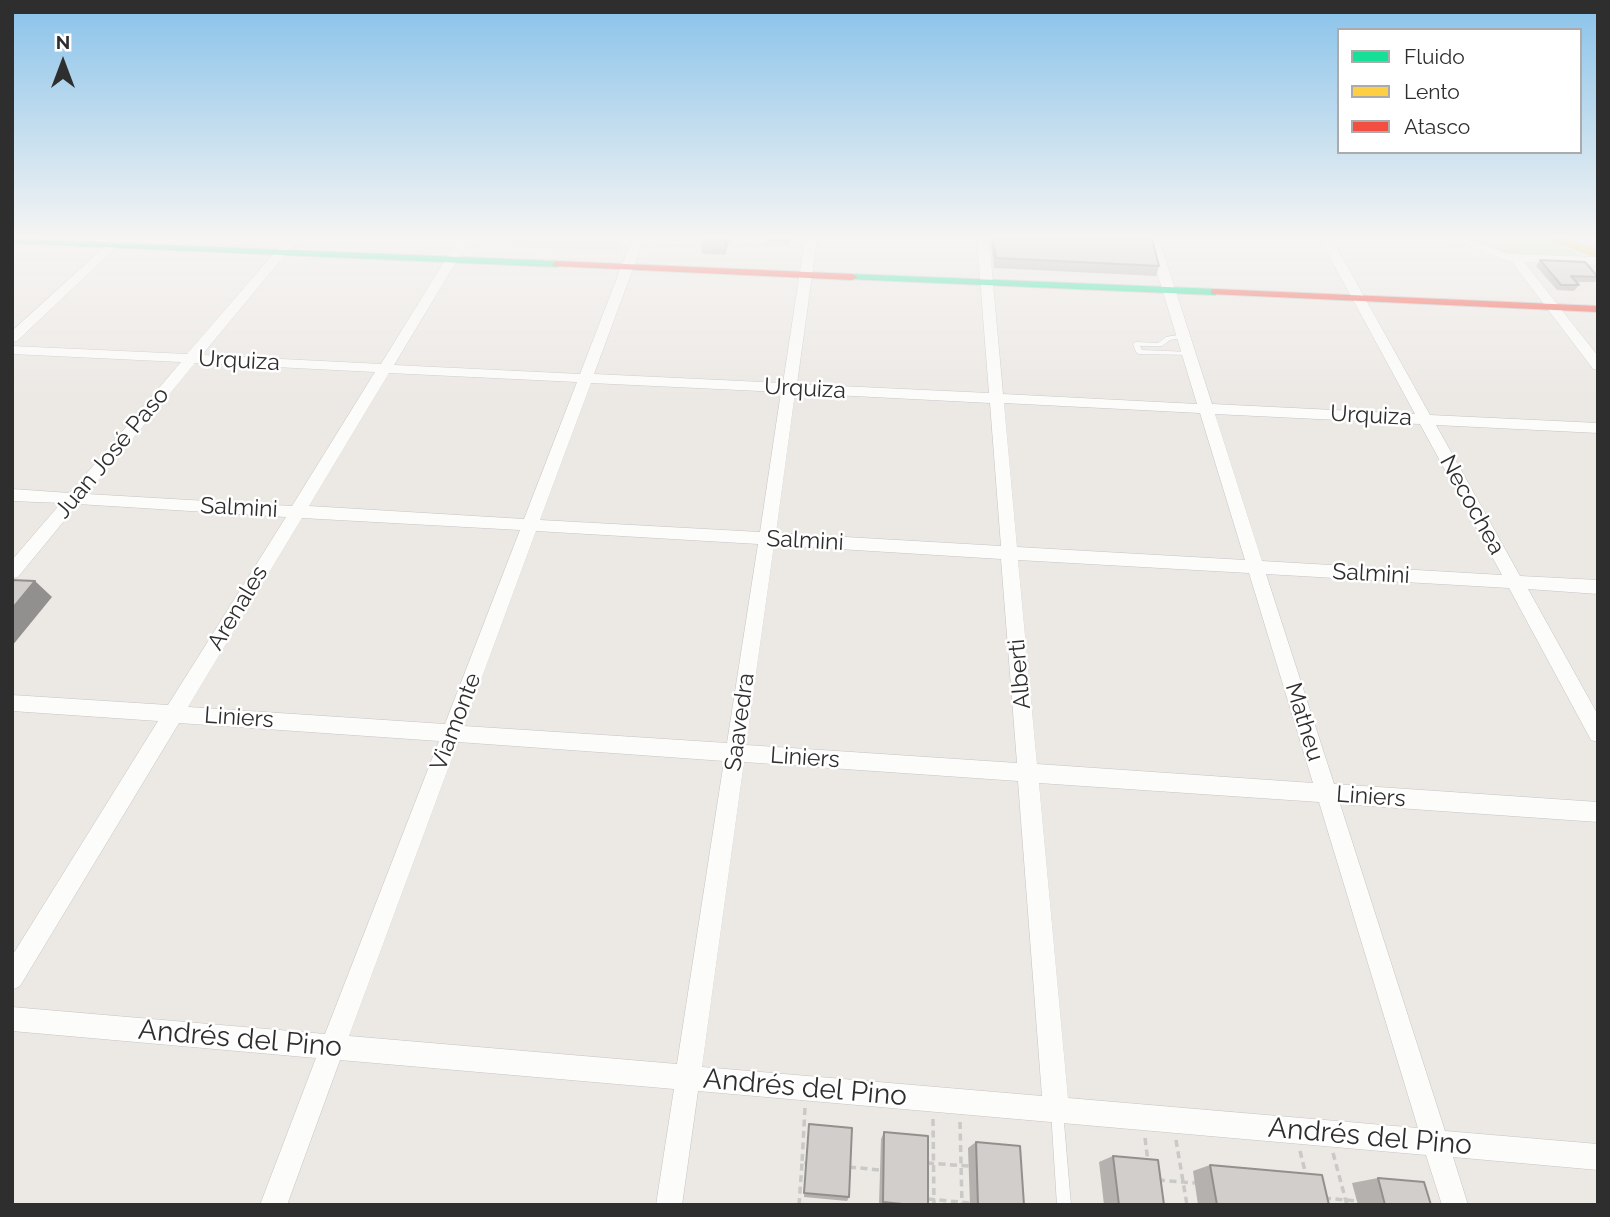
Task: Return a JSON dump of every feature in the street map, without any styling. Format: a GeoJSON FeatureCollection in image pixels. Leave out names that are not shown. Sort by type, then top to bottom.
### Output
{"type":"FeatureCollection","features":[{"type":"Feature","properties":{"kind":"main road"},"geometry":{"type":"LineString","coordinates":[[1416,296],[1548,302],[1598,309]]}},
{"type":"Feature","properties":{"kind":"main road"},"geometry":{"type":"LineString","coordinates":[[1548,302],[1598,299]]}},
{"type":"Feature","properties":{"kind":"street"},"geometry":{"type":"LineString","coordinates":[[12,338],[57,296]]}},
{"type":"Feature","properties":{"kind":"street","name":"Juan José Paso"},"geometry":{"type":"LineString","coordinates":[[12,572],[244,296]]}},
{"type":"Feature","properties":{"kind":"street","name":"Arenales"},"geometry":{"type":"LineString","coordinates":[[12,978],[429,296]]}},
{"type":"Feature","properties":{"kind":"street","name":"Viamonte"},"geometry":{"type":"LineString","coordinates":[[273,1205],[616,296]]}},
{"type":"Feature","properties":{"kind":"street","name":"Saavedra"},"geometry":{"type":"LineString","coordinates":[[669,1205],[802,296]]}},
{"type":"Feature","properties":{"kind":"street","name":"Alberti"},"geometry":{"type":"LineString","coordinates":[[987,296],[1056,1109]]}},
{"type":"Feature","properties":{"kind":"street","name":"Matheu"},"geometry":{"type":"LineString","coordinates":[[1171,296],[1455,1205]]}},
{"type":"Feature","properties":{"kind":"street","name":"Necochea"},"geometry":{"type":"LineString","coordinates":[[1358,296],[1598,734]]}},
{"type":"Feature","properties":{"kind":"street"},"geometry":{"type":"LineString","coordinates":[[1543,296],[1598,366]]}},
{"type":"Feature","properties":{"kind":"street","name":"Urquiza"},"geometry":{"type":"LineString","coordinates":[[12,350],[1598,428]]}},
{"type":"Feature","properties":{"kind":"street","name":"Salmini"},"geometry":{"type":"LineString","coordinates":[[12,495],[1598,587]]}},
{"type":"Feature","properties":{"kind":"street","name":"Liniers"},"geometry":{"type":"LineString","coordinates":[[12,703],[1598,812]]}},
{"type":"Feature","properties":{"kind":"street","name":"Andrés del Pino"},"geometry":{"type":"LineString","coordinates":[[12,1018],[1598,1157]]}},
{"type":"Feature","properties":{"kind":"lane"},"geometry":{"type":"LineString","coordinates":[[1168,338],[1187,345],[1139,352],[1136,344],[1160,345],[1168,338]]}},
{"type":"Feature","properties":{"kind":"lane"},"geometry":{"type":"LineString","coordinates":[[1056,1109],[1064,1205]]}},
{"type":"Feature","properties":{"kind":"path"},"geometry":{"type":"LineString","coordinates":[[799,1205],[804,1163],[806,1087]]}},
{"type":"Feature","properties":{"kind":"path"},"geometry":{"type":"LineString","coordinates":[[933,1098],[934,1202]]}},
{"type":"Feature","properties":{"kind":"path"},"geometry":{"type":"LineString","coordinates":[[960,1101],[962,1204]]}},
{"type":"Feature","properties":{"kind":"path"},"geometry":{"type":"LineString","coordinates":[[1142,1117],[1149,1167]]}},
{"type":"Feature","properties":{"kind":"path"},"geometry":{"type":"LineString","coordinates":[[1172,1119],[1186,1205]]}},
{"type":"Feature","properties":{"kind":"path"},"geometry":{"type":"LineString","coordinates":[[1295,1130],[1308,1184]]}},
{"type":"Feature","properties":{"kind":"path"},"geometry":{"type":"LineString","coordinates":[[1328,1133],[1346,1202]]}},
{"type":"Feature","properties":{"kind":"path"},"geometry":{"type":"LineString","coordinates":[[923,1163],[969,1166]]}},
{"type":"Feature","properties":{"kind":"path"},"geometry":{"type":"LineString","coordinates":[[849,1167],[880,1170]]}},
{"type":"Feature","properties":{"kind":"path"},"geometry":{"type":"LineString","coordinates":[[1151,1180],[1195,1184]]}},
{"type":"Feature","properties":{"kind":"path"},"geometry":{"type":"LineString","coordinates":[[1322,1198],[1357,1201]]}},
{"type":"Feature","properties":{"kind":"path"},"geometry":{"type":"LineString","coordinates":[[923,1199],[970,1203]]}},
{"type":"Feature","properties":{"kind":"building"},"geometry":{"type":"Polygon","coordinates":[[[12,580],[35,581],[12,609],[12,580]]]}},
{"type":"Feature","properties":{"kind":"building"},"geometry":{"type":"Polygon","coordinates":[[[809,1124],[852,1128],[849,1197],[804,1193],[809,1124]]]}},
{"type":"Feature","properties":{"kind":"building"},"geometry":{"type":"Polygon","coordinates":[[[884,1132],[928,1136],[928,1205],[883,1202],[884,1132]]]}},
{"type":"Feature","properties":{"kind":"building"},"geometry":{"type":"Polygon","coordinates":[[[976,1142],[1020,1146],[1024,1205],[978,1205],[976,1142]]]}},
{"type":"Feature","properties":{"kind":"building"},"geometry":{"type":"Polygon","coordinates":[[[1113,1156],[1158,1160],[1164,1205],[1119,1205],[1113,1156]]]}},
{"type":"Feature","properties":{"kind":"building"},"geometry":{"type":"Polygon","coordinates":[[[1210,1165],[1322,1175],[1329,1205],[1217,1205],[1210,1165]]]}},
{"type":"Feature","properties":{"kind":"building"},"geometry":{"type":"Polygon","coordinates":[[[1378,1178],[1424,1182],[1431,1205],[1385,1205],[1378,1178]]]}},
{"type":"Feature","properties":{"kind":"traffic: jam"},"geometry":{"type":"LineString","coordinates":[[1300,296],[1598,309]]}}]}
